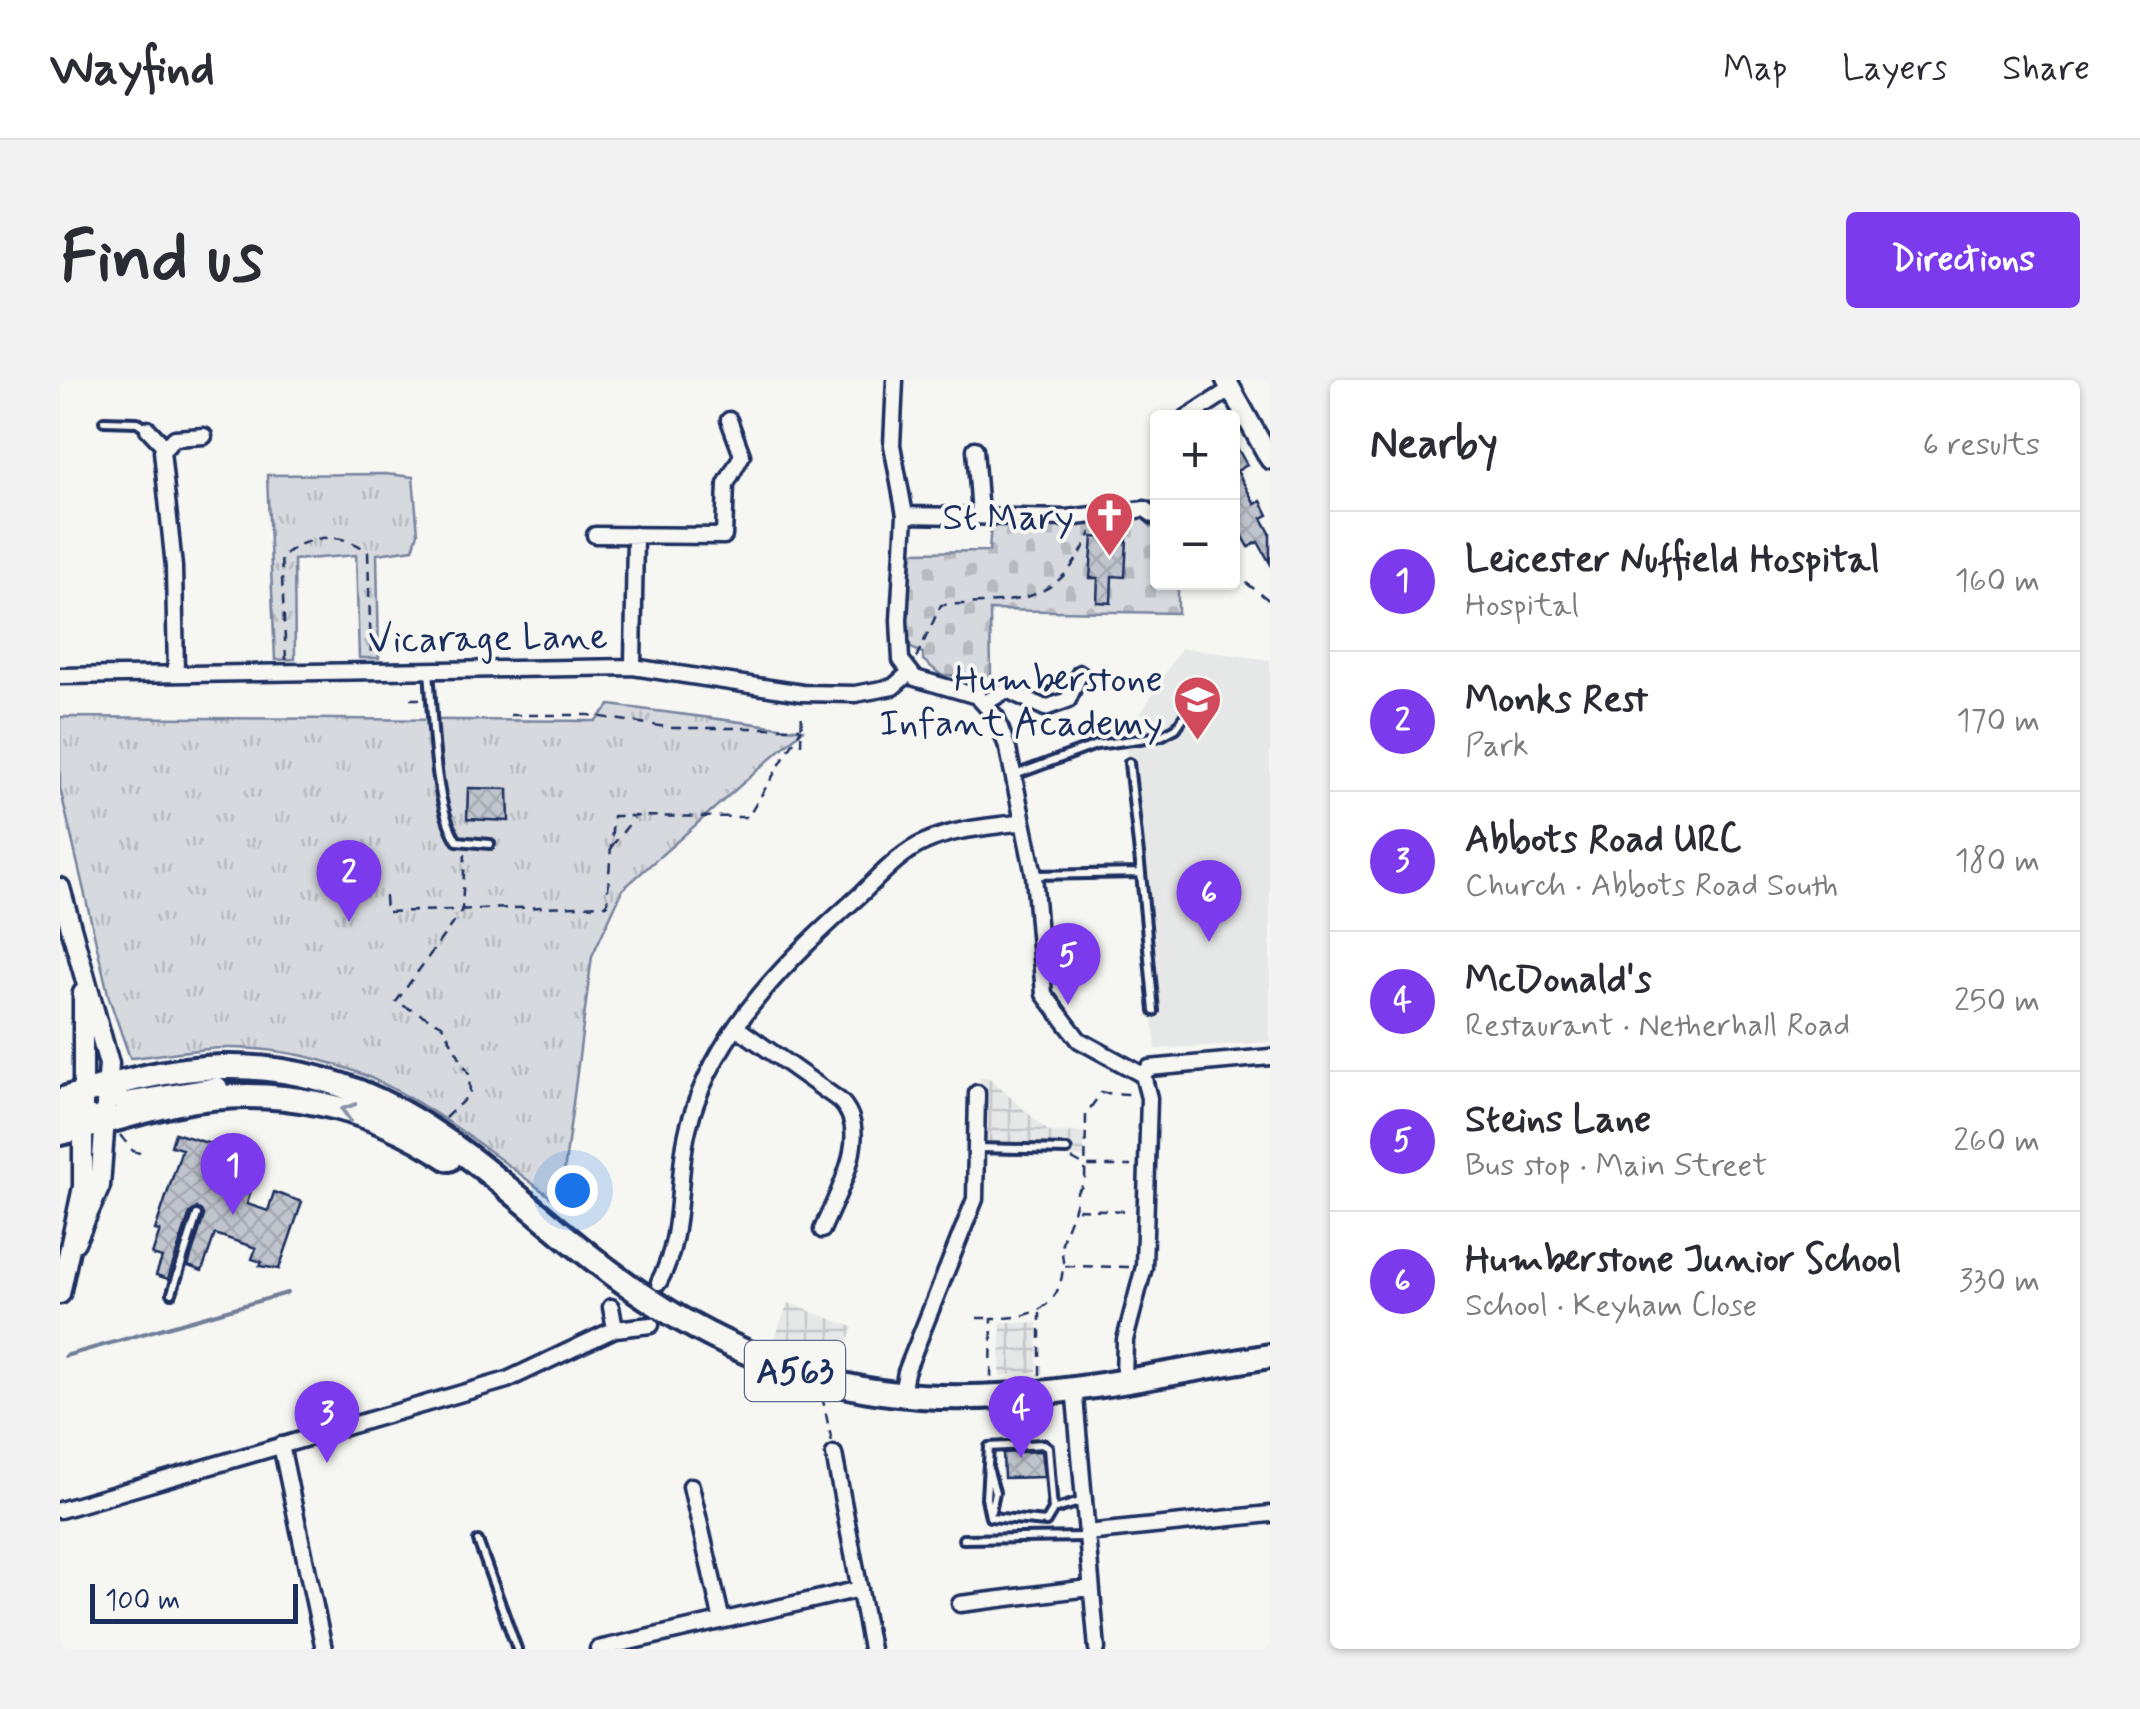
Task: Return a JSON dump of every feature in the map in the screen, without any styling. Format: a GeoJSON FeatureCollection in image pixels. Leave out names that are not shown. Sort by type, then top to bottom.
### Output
{"type":"FeatureCollection","features":[{"type":"Feature","properties":{"kind":"highway","name":"A563"},"geometry":{"type":"LineString","coordinates":[[92,1109],[223,1067],[292,1072],[346,1086],[394,1106],[486,1166],[554,1226],[648,1299],[703,1332],[819,1379],[946,1399],[990,1397],[1270,1356]]}},
{"type":"Feature","properties":{"kind":"highway","name":"A563"},"geometry":{"type":"LineString","coordinates":[[60,1100],[92,1109],[196,1100],[292,1099],[389,1123],[554,1226]]}},
{"type":"Feature","properties":{"kind":"street"},"geometry":{"type":"LineString","coordinates":[[895,380],[892,444],[905,515],[899,644],[909,673],[922,682],[966,691],[985,703],[1000,726],[1034,875],[1044,994],[1079,1040],[1142,1075],[1149,1098],[1144,1267],[1125,1340],[1124,1378]]}},
{"type":"Feature","properties":{"kind":"street"},"geometry":{"type":"LineString","coordinates":[[1196,410],[1228,385],[1270,459]]}},
{"type":"Feature","properties":{"kind":"street"},"geometry":{"type":"LineString","coordinates":[[595,535],[724,536],[726,484],[742,456],[728,420]]}},
{"type":"Feature","properties":{"kind":"street"},"geometry":{"type":"LineString","coordinates":[[148,429],[164,446]]}},
{"type":"Feature","properties":{"kind":"street"},"geometry":{"type":"LineString","coordinates":[[176,674],[174,566],[161,456],[164,446],[175,438],[204,436]]}},
{"type":"Feature","properties":{"kind":"street"},"geometry":{"type":"LineString","coordinates":[[975,449],[980,514]]}},
{"type":"Feature","properties":{"kind":"street"},"geometry":{"type":"LineString","coordinates":[[905,515],[1090,515],[1145,509],[1150,512]]}},
{"type":"Feature","properties":{"kind":"street"},"geometry":{"type":"LineString","coordinates":[[633,667],[635,535]]}},
{"type":"Feature","properties":{"kind":"street","name":"Vicarage Lane"},"geometry":{"type":"LineString","coordinates":[[60,676],[633,667],[802,692],[869,692],[893,687],[909,673]]}},
{"type":"Feature","properties":{"kind":"street"},"geometry":{"type":"LineString","coordinates":[[985,703],[1008,690],[1046,708],[1068,700],[1080,673]]}},
{"type":"Feature","properties":{"kind":"street"},"geometry":{"type":"LineString","coordinates":[[659,1282],[676,1242],[680,1169],[690,1120],[705,1080],[736,1027],[815,936],[909,851],[943,835],[1023,822]]}},
{"type":"Feature","properties":{"kind":"street"},"geometry":{"type":"LineString","coordinates":[[60,888],[103,1036],[75,1242],[60,1294]]}},
{"type":"Feature","properties":{"kind":"street"},"geometry":{"type":"LineString","coordinates":[[75,1242],[99,1194],[82,972]]}},
{"type":"Feature","properties":{"kind":"street"},"geometry":{"type":"LineString","coordinates":[[736,1027],[838,1100],[852,1116],[854,1137],[822,1230]]}},
{"type":"Feature","properties":{"kind":"street"},"geometry":{"type":"LineString","coordinates":[[1142,1075],[1149,1068],[1270,1057]]}},
{"type":"Feature","properties":{"kind":"street"},"geometry":{"type":"LineString","coordinates":[[902,1394],[906,1372],[975,1198],[977,1093]]}},
{"type":"Feature","properties":{"kind":"street"},"geometry":{"type":"LineString","coordinates":[[611,1307],[615,1330]]}},
{"type":"Feature","properties":{"kind":"street"},"geometry":{"type":"LineString","coordinates":[[60,1510],[506,1380],[615,1330],[651,1325]]}},
{"type":"Feature","properties":{"kind":"street"},"geometry":{"type":"LineString","coordinates":[[1074,1386],[1097,1649]]}},
{"type":"Feature","properties":{"kind":"street"},"geometry":{"type":"LineString","coordinates":[[281,1445],[324,1649]]}},
{"type":"Feature","properties":{"kind":"street"},"geometry":{"type":"LineString","coordinates":[[834,1454],[871,1649]]}},
{"type":"Feature","properties":{"kind":"street"},"geometry":{"type":"LineString","coordinates":[[691,1486],[722,1621]]}},
{"type":"Feature","properties":{"kind":"street"},"geometry":{"type":"LineString","coordinates":[[1086,1535],[1270,1514]]}},
{"type":"Feature","properties":{"kind":"street"},"geometry":{"type":"LineString","coordinates":[[960,1604],[1089,1588]]}},
{"type":"Feature","properties":{"kind":"street"},"geometry":{"type":"LineString","coordinates":[[606,1648],[860,1589]]}},
{"type":"Feature","properties":{"kind":"lane"},"geometry":{"type":"LineString","coordinates":[[104,421],[137,422],[148,429]]}},
{"type":"Feature","properties":{"kind":"lane"},"geometry":{"type":"LineString","coordinates":[[429,670],[445,813],[457,841],[490,844]]}},
{"type":"Feature","properties":{"kind":"lane"},"geometry":{"type":"LineString","coordinates":[[1014,776],[1096,745],[1161,736],[1176,728],[1199,695]]}},
{"type":"Feature","properties":{"kind":"lane"},"geometry":{"type":"LineString","coordinates":[[1130,763],[1154,1010]]}},
{"type":"Feature","properties":{"kind":"lane"},"geometry":{"type":"LineString","coordinates":[[1034,875],[1142,873]]}},
{"type":"Feature","properties":{"kind":"lane"},"geometry":{"type":"LineString","coordinates":[[977,1148],[1067,1150]]}},
{"type":"Feature","properties":{"kind":"lane"},"geometry":{"type":"LineString","coordinates":[[172,1293],[196,1216]]}},
{"type":"Feature","properties":{"kind":"lane"},"geometry":{"type":"LineString","coordinates":[[1053,1510],[1044,1444],[989,1447],[989,1470],[995,1492],[990,1517],[1046,1522],[1053,1510],[1084,1501]]}},
{"type":"Feature","properties":{"kind":"lane"},"geometry":{"type":"LineString","coordinates":[[964,1539],[1086,1535]]}},
{"type":"Feature","properties":{"kind":"lane"},"geometry":{"type":"LineString","coordinates":[[478,1541],[517,1649]]}},
{"type":"Feature","properties":{"kind":"path"},"geometry":{"type":"LineString","coordinates":[[909,673],[941,605],[1042,596],[1079,560],[1091,531],[1090,515]]}},
{"type":"Feature","properties":{"kind":"path"},"geometry":{"type":"LineString","coordinates":[[287,672],[281,557],[316,537],[352,540],[368,552],[372,671]]}},
{"type":"Feature","properties":{"kind":"path"},"geometry":{"type":"LineString","coordinates":[[1240,578],[1270,601]]}},
{"type":"Feature","properties":{"kind":"path"},"geometry":{"type":"LineString","coordinates":[[801,744],[802,692]]}},
{"type":"Feature","properties":{"kind":"path"},"geometry":{"type":"LineString","coordinates":[[510,715],[588,714],[674,728],[802,728]]}},
{"type":"Feature","properties":{"kind":"path"},"geometry":{"type":"LineString","coordinates":[[385,896],[386,912],[607,905],[613,816],[748,817],[802,728]]}},
{"type":"Feature","properties":{"kind":"path"},"geometry":{"type":"LineString","coordinates":[[611,847],[635,817]]}},
{"type":"Feature","properties":{"kind":"path"},"geometry":{"type":"LineString","coordinates":[[440,1122],[470,1094],[469,1074],[442,1025],[396,1002],[462,910],[466,842]]}},
{"type":"Feature","properties":{"kind":"path"},"geometry":{"type":"LineString","coordinates":[[977,1318],[1026,1319],[1054,1296],[1063,1266],[1060,1248],[1076,1209],[1077,1192],[1085,1184],[1086,1114],[1101,1093],[1132,1094],[1142,1075]]}},
{"type":"Feature","properties":{"kind":"path"},"geometry":{"type":"LineString","coordinates":[[92,1109],[130,1142],[133,1151],[146,1155]]}},
{"type":"Feature","properties":{"kind":"path"},"geometry":{"type":"LineString","coordinates":[[1067,1150],[1066,1159],[1078,1159],[1085,1166],[1148,1166]]}},
{"type":"Feature","properties":{"kind":"path"},"geometry":{"type":"LineString","coordinates":[[1076,1209],[1146,1211]]}},
{"type":"Feature","properties":{"kind":"path"},"geometry":{"type":"LineString","coordinates":[[1063,1266],[1144,1267]]}},
{"type":"Feature","properties":{"kind":"path"},"geometry":{"type":"LineString","coordinates":[[1040,1311],[1040,1390]]}},
{"type":"Feature","properties":{"kind":"path"},"geometry":{"type":"LineString","coordinates":[[990,1397],[992,1318]]}},
{"type":"Feature","properties":{"kind":"path"},"geometry":{"type":"LineString","coordinates":[[819,1379],[834,1454]]}},
{"type":"Feature","properties":{"kind":"shaded area"},"geometry":{"type":"Polygon","coordinates":[[[1181,648],[1270,660],[1270,1042],[1156,1049],[1123,723],[1138,718],[1181,648]]]}},
{"type":"Feature","properties":{"kind":"shaded area"},"geometry":{"type":"Polygon","coordinates":[[[980,1077],[989,1078],[1049,1132],[1084,1132],[1084,1157],[980,1156],[980,1077]]]}},
{"type":"Feature","properties":{"kind":"shaded area"},"geometry":{"type":"Polygon","coordinates":[[[788,1303],[853,1327],[838,1369],[770,1350],[788,1303]]]}},
{"type":"Feature","properties":{"kind":"shaded area"},"geometry":{"type":"Polygon","coordinates":[[[1001,1322],[1038,1323],[1037,1371],[1000,1376],[1001,1322]]]}},
{"type":"Feature","properties":{"kind":"green space"},"geometry":{"type":"Polygon","coordinates":[[[267,475],[413,477],[418,533],[413,549],[377,554],[379,658],[359,658],[356,555],[294,560],[295,659],[275,660],[267,475]]]}},
{"type":"Feature","properties":{"kind":"green space"},"geometry":{"type":"Polygon","coordinates":[[[1140,516],[1150,525],[1150,590],[1178,590],[1178,613],[990,610],[991,677],[941,675],[923,660],[923,653],[911,648],[905,629],[913,552],[989,551],[991,524],[1077,524],[1140,516]]]}},
{"type":"Feature","properties":{"kind":"green space"},"geometry":{"type":"Polygon","coordinates":[[[610,705],[803,730],[623,889],[592,956],[560,1204],[407,1096],[325,1061],[280,1051],[229,1048],[130,1058],[109,998],[60,788],[60,717],[595,721],[610,705]]]}},
{"type":"Feature","properties":{"kind":"building"},"geometry":{"type":"Polygon","coordinates":[[[1240,476],[1255,504],[1261,501],[1268,515],[1262,518],[1270,533],[1270,563],[1258,542],[1249,547],[1240,531],[1240,476]]]}},
{"type":"Feature","properties":{"kind":"building","name":"St Mary"},"geometry":{"type":"Polygon","coordinates":[[[1093,537],[1127,539],[1125,577],[1112,576],[1111,603],[1097,602],[1098,578],[1090,578],[1093,537]]]}},
{"type":"Feature","properties":{"kind":"building"},"geometry":{"type":"Polygon","coordinates":[[[468,788],[508,789],[509,821],[467,819],[468,788]]]}},
{"type":"Feature","properties":{"kind":"building"},"geometry":{"type":"Polygon","coordinates":[[[175,1133],[211,1144],[208,1152],[257,1169],[247,1204],[268,1211],[274,1192],[302,1202],[279,1269],[260,1266],[262,1262],[252,1259],[256,1248],[215,1234],[202,1271],[188,1266],[204,1216],[197,1208],[190,1213],[168,1279],[156,1275],[162,1258],[152,1255],[160,1231],[155,1230],[182,1149],[171,1146],[175,1133]]]}},
{"type":"Feature","properties":{"kind":"building"},"geometry":{"type":"Polygon","coordinates":[[[1041,1451],[1044,1477],[1004,1478],[1003,1453],[1041,1451]]]}},
{"type":"Feature","properties":{"kind":"waterway"},"geometry":{"type":"LineString","coordinates":[[65,1356],[287,1293]]}},
{"type":"Feature","properties":{"kind":"place","name":"St Mary"},"geometry":{"type":"Point","coordinates":[1109,558]}},
{"type":"Feature","properties":{"kind":"place","name":"Humberstone Infant Academy"},"geometry":{"type":"Point","coordinates":[1198,742]}},
{"type":"Feature","properties":{"kind":"place","name":"Monks Rest"},"geometry":{"type":"Point","coordinates":[349,922]}},
{"type":"Feature","properties":{"kind":"place","name":"Humberstone Junior School"},"geometry":{"type":"Point","coordinates":[1209,942]}},
{"type":"Feature","properties":{"kind":"place","name":"Steins Lane"},"geometry":{"type":"Point","coordinates":[1068,1005]}},
{"type":"Feature","properties":{"kind":"place","name":"Leicester Nuffield Hospital"},"geometry":{"type":"Point","coordinates":[233,1215]}},
{"type":"Feature","properties":{"kind":"place","name":"McDonald's"},"geometry":{"type":"Point","coordinates":[1021,1458]}},
{"type":"Feature","properties":{"kind":"place","name":"Abbots Road URC"},"geometry":{"type":"Point","coordinates":[327,1463]}}]}
